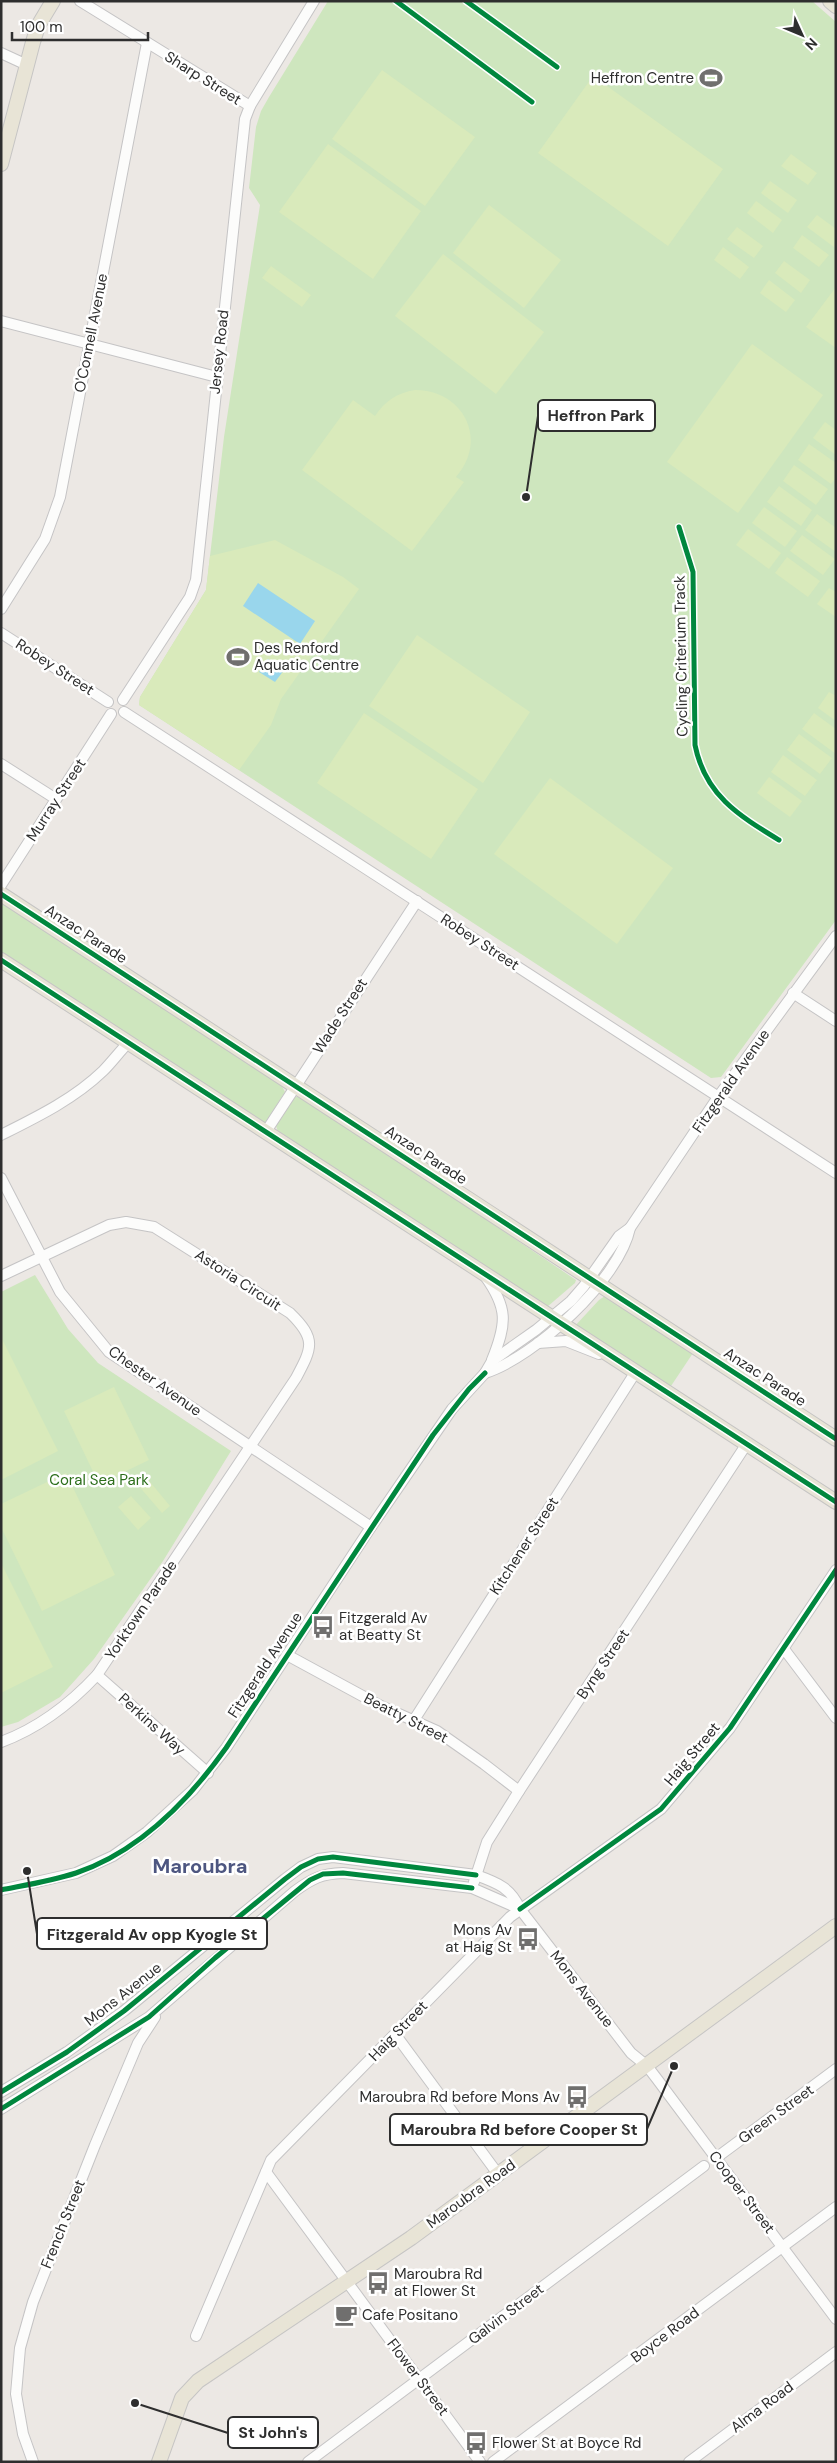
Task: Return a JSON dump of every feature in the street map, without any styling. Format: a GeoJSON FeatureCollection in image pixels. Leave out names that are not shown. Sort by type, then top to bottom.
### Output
{"type":"FeatureCollection","features":[{"type":"Feature","properties":{"kind":"main road"},"geometry":{"type":"LineString","coordinates":[[1,164],[38,26],[53,1]]}},
{"type":"Feature","properties":{"kind":"main road"},"geometry":{"type":"LineString","coordinates":[[830,1],[836,6]]}},
{"type":"Feature","properties":{"kind":"main road","name":"Anzac Parade"},"geometry":{"type":"LineString","coordinates":[[1,894],[836,1438]]}},
{"type":"Feature","properties":{"kind":"main road"},"geometry":{"type":"LineString","coordinates":[[1,960],[836,1502]]}},
{"type":"Feature","properties":{"kind":"main road","name":"Maroubra Road"},"geometry":{"type":"LineString","coordinates":[[159,2462],[178,2407],[189,2389],[411,2238],[836,1926]]}},
{"type":"Feature","properties":{"kind":"street","name":"Sharp Street"},"geometry":{"type":"LineString","coordinates":[[80,1],[250,106]]}},
{"type":"Feature","properties":{"kind":"street","name":"Jersey Road"},"geometry":{"type":"LineString","coordinates":[[123,700],[190,597],[193,588],[245,119],[250,106],[313,2]]}},
{"type":"Feature","properties":{"kind":"street","name":"O'Connell Avenue"},"geometry":{"type":"LineString","coordinates":[[1,609],[33,561],[54,518],[60,497],[147,43]]}},
{"type":"Feature","properties":{"kind":"street"},"geometry":{"type":"LineString","coordinates":[[1,53],[27,66]]}},
{"type":"Feature","properties":{"kind":"street"},"geometry":{"type":"LineString","coordinates":[[1,320],[217,377]]}},
{"type":"Feature","properties":{"kind":"street","name":"Robey Street"},"geometry":{"type":"LineString","coordinates":[[1,633],[108,702]]}},
{"type":"Feature","properties":{"kind":"street"},"geometry":{"type":"LineString","coordinates":[[115,697],[123,700],[124,712],[116,716],[111,714],[107,710],[108,702],[115,697]]}},
{"type":"Feature","properties":{"kind":"street","name":"Robey Street"},"geometry":{"type":"LineString","coordinates":[[124,712],[836,1173]]}},
{"type":"Feature","properties":{"kind":"street","name":"Murray Street"},"geometry":{"type":"LineString","coordinates":[[1,885],[111,714]]}},
{"type":"Feature","properties":{"kind":"street"},"geometry":{"type":"LineString","coordinates":[[1,764],[56,799]]}},
{"type":"Feature","properties":{"kind":"street","name":"Wade Street"},"geometry":{"type":"LineString","coordinates":[[266,1133],[416,901]]}},
{"type":"Feature","properties":{"kind":"street","name":"Fitzgerald Avenue"},"geometry":{"type":"LineString","coordinates":[[485,1373],[497,1369],[534,1344],[556,1322],[576,1295],[594,1281],[619,1236],[630,1228],[718,1097],[836,936]]}},
{"type":"Feature","properties":{"kind":"street"},"geometry":{"type":"LineString","coordinates":[[794,993],[836,1021]]}},
{"type":"Feature","properties":{"kind":"street"},"geometry":{"type":"LineString","coordinates":[[1,1135],[46,1113],[78,1092],[102,1071],[129,1042]]}},
{"type":"Feature","properties":{"kind":"street","name":"Chester Avenue"},"geometry":{"type":"LineString","coordinates":[[1,1178],[60,1292],[109,1352],[371,1526]]}},
{"type":"Feature","properties":{"kind":"street","name":"Astoria Circuit"},"geometry":{"type":"LineString","coordinates":[[1,1276],[109,1225],[126,1222],[143,1223],[166,1233],[290,1313],[305,1331],[310,1341],[310,1353],[296,1378],[250,1447]]}},
{"type":"Feature","properties":{"kind":"street"},"geometry":{"type":"LineString","coordinates":[[482,1272],[498,1294],[504,1317],[500,1342],[492,1361]]}},
{"type":"Feature","properties":{"kind":"street","name":"Fitzgerald Avenue"},"geometry":{"type":"LineString","coordinates":[[1,1890],[76,1872],[113,1856],[173,1810],[208,1773],[371,1526],[452,1409],[485,1373],[492,1361],[556,1322]]}},
{"type":"Feature","properties":{"kind":"street"},"geometry":{"type":"LineString","coordinates":[[534,1344],[556,1340],[572,1342],[630,1369]]}},
{"type":"Feature","properties":{"kind":"street","name":"Kitchener Street"},"geometry":{"type":"LineString","coordinates":[[414,1720],[630,1369]]}},
{"type":"Feature","properties":{"kind":"street","name":"Byng Street"},"geometry":{"type":"LineString","coordinates":[[472,1888],[487,1842],[746,1445]]}},
{"type":"Feature","properties":{"kind":"street","name":"Yorktown Parade"},"geometry":{"type":"LineString","coordinates":[[1,1742],[22,1733],[54,1715],[81,1692],[97,1675],[250,1447]]}},
{"type":"Feature","properties":{"kind":"street","name":"Haig Street"},"geometry":{"type":"LineString","coordinates":[[196,2336],[271,2160],[465,1961],[520,1909],[661,1809],[730,1728],[836,1570]]}},
{"type":"Feature","properties":{"kind":"street"},"geometry":{"type":"LineString","coordinates":[[784,1649],[836,1718]]}},
{"type":"Feature","properties":{"kind":"street","name":"Beatty Street"},"geometry":{"type":"LineString","coordinates":[[287,1655],[373,1702],[436,1731],[519,1791]]}},
{"type":"Feature","properties":{"kind":"street","name":"Perkins Way"},"geometry":{"type":"LineString","coordinates":[[97,1675],[208,1773]]}},
{"type":"Feature","properties":{"kind":"street","name":"Mons Avenue"},"geometry":{"type":"LineString","coordinates":[[1,2092],[96,2033],[285,1879],[301,1867],[318,1859],[348,1858],[476,1875],[492,1881],[514,1895],[520,1909],[631,2053],[647,2066]]}},
{"type":"Feature","properties":{"kind":"street","name":"Mons Avenue"},"geometry":{"type":"LineString","coordinates":[[1,2109],[142,2022],[295,1891],[310,1880],[323,1874],[343,1873],[472,1888],[520,1909]]}},
{"type":"Feature","properties":{"kind":"street","name":"French Street"},"geometry":{"type":"LineString","coordinates":[[33,2462],[23,2434],[16,2394],[20,2348],[33,2302],[138,2043],[148,2025],[168,2001]]}},
{"type":"Feature","properties":{"kind":"street"},"geometry":{"type":"LineString","coordinates":[[395,2034],[498,2174]]}},
{"type":"Feature","properties":{"kind":"street","name":"Cooper Street"},"geometry":{"type":"LineString","coordinates":[[647,2066],[836,2319]]}},
{"type":"Feature","properties":{"kind":"street","name":"Green Street"},"geometry":{"type":"LineString","coordinates":[[716,2158],[836,2069]]}},
{"type":"Feature","properties":{"kind":"street","name":"Galvin Street"},"geometry":{"type":"LineString","coordinates":[[308,2462],[704,2166]]}},
{"type":"Feature","properties":{"kind":"street","name":"Flower Street"},"geometry":{"type":"LineString","coordinates":[[266,2172],[480,2462]]}},
{"type":"Feature","properties":{"kind":"street","name":"Boyce Road"},"geometry":{"type":"LineString","coordinates":[[493,2462],[836,2207]]}},
{"type":"Feature","properties":{"kind":"street","name":"Alma Road"},"geometry":{"type":"LineString","coordinates":[[689,2462],[836,2352]]}},
{"type":"Feature","properties":{"kind":"green space"},"geometry":{"type":"Polygon","coordinates":[[[328,1],[812,1],[836,22],[836,920],[721,1077],[711,1078],[139,705],[140,697],[206,590],[224,437],[260,205],[249,188],[256,127],[261,111],[269,97],[328,1]]]}},
{"type":"Feature","properties":{"kind":"green space"},"geometry":{"type":"Polygon","coordinates":[[[382,70],[475,137],[425,206],[332,139],[382,70]]]}},
{"type":"Feature","properties":{"kind":"green space"},"geometry":{"type":"Polygon","coordinates":[[[593,76],[723,169],[668,246],[538,153],[593,76]]]}},
{"type":"Feature","properties":{"kind":"green space"},"geometry":{"type":"Polygon","coordinates":[[[328,144],[421,211],[373,279],[279,212],[328,144]]]}},
{"type":"Feature","properties":{"kind":"green space"},"geometry":{"type":"Polygon","coordinates":[[[791,154],[817,173],[808,185],[781,166],[791,154]]]}},
{"type":"Feature","properties":{"kind":"green space"},"geometry":{"type":"Polygon","coordinates":[[[770,181],[797,200],[788,213],[761,193],[770,181]]]}},
{"type":"Feature","properties":{"kind":"green space"},"geometry":{"type":"Polygon","coordinates":[[[756,201],[782,220],[773,233],[747,213],[756,201]]]}},
{"type":"Feature","properties":{"kind":"green space"},"geometry":{"type":"Polygon","coordinates":[[[489,205],[561,260],[524,308],[453,253],[489,205]]]}},
{"type":"Feature","properties":{"kind":"green space"},"geometry":{"type":"Polygon","coordinates":[[[817,215],[836,229],[834,247],[807,227],[817,215]]]}},
{"type":"Feature","properties":{"kind":"green space"},"geometry":{"type":"Polygon","coordinates":[[[737,227],[763,246],[754,258],[727,239],[737,227]]]}},
{"type":"Feature","properties":{"kind":"green space"},"geometry":{"type":"Polygon","coordinates":[[[802,235],[829,255],[819,267],[793,248],[802,235]]]}},
{"type":"Feature","properties":{"kind":"green space"},"geometry":{"type":"Polygon","coordinates":[[[723,247],[749,267],[740,279],[714,260],[723,247]]]}},
{"type":"Feature","properties":{"kind":"green space"},"geometry":{"type":"Polygon","coordinates":[[[443,254],[544,332],[496,394],[395,316],[443,254]]]}},
{"type":"Feature","properties":{"kind":"green space"},"geometry":{"type":"Polygon","coordinates":[[[784,261],[810,280],[801,293],[775,273],[784,261]]]}},
{"type":"Feature","properties":{"kind":"green space"},"geometry":{"type":"Polygon","coordinates":[[[271,266],[311,295],[302,307],[262,278],[271,266]]]}},
{"type":"Feature","properties":{"kind":"green space"},"geometry":{"type":"Polygon","coordinates":[[[769,280],[795,300],[786,312],[760,293],[769,280]]]}},
{"type":"Feature","properties":{"kind":"green space"},"geometry":{"type":"Polygon","coordinates":[[[836,287],[836,348],[806,327],[836,287]]]}},
{"type":"Feature","properties":{"kind":"green space"},"geometry":{"type":"Polygon","coordinates":[[[752,344],[823,395],[738,513],[667,462],[752,344]]]}},
{"type":"Feature","properties":{"kind":"green space"},"geometry":{"type":"Polygon","coordinates":[[[415,390],[432,392],[446,398],[458,408],[466,419],[470,433],[470,447],[466,462],[456,477],[464,482],[412,551],[302,470],[353,400],[375,416],[392,398],[415,390]]]}},
{"type":"Feature","properties":{"kind":"green space"},"geometry":{"type":"Polygon","coordinates":[[[825,422],[836,430],[836,455],[813,438],[825,422]]]}},
{"type":"Feature","properties":{"kind":"green space"},"geometry":{"type":"Polygon","coordinates":[[[809,444],[836,463],[836,478],[831,484],[798,460],[809,444]]]}},
{"type":"Feature","properties":{"kind":"green space"},"geometry":{"type":"Polygon","coordinates":[[[794,465],[828,489],[816,505],[783,481],[794,465]]]}},
{"type":"Feature","properties":{"kind":"green space"},"geometry":{"type":"Polygon","coordinates":[[[779,486],[812,510],[801,526],[767,502],[779,486]]]}},
{"type":"Feature","properties":{"kind":"green space"},"geometry":{"type":"Polygon","coordinates":[[[764,507],[797,531],[785,547],[752,523],[764,507]]]}},
{"type":"Feature","properties":{"kind":"green space"},"geometry":{"type":"Polygon","coordinates":[[[817,514],[836,528],[836,552],[805,530],[817,514]]]}},
{"type":"Feature","properties":{"kind":"green space"},"geometry":{"type":"Polygon","coordinates":[[[748,529],[781,553],[769,569],[736,545],[748,529]]]}},
{"type":"Feature","properties":{"kind":"green space"},"geometry":{"type":"Polygon","coordinates":[[[802,535],[835,559],[823,575],[790,551],[802,535]]]}},
{"type":"Feature","properties":{"kind":"green space","name":"Des Renford Aquatic Centre"},"geometry":{"type":"Polygon","coordinates":[[[275,540],[343,577],[359,589],[281,699],[271,725],[239,770],[139,705],[140,697],[206,590],[210,556],[275,540]]]}},
{"type":"Feature","properties":{"kind":"green space"},"geometry":{"type":"Polygon","coordinates":[[[787,557],[820,581],[808,597],[775,573],[787,557]]]}},
{"type":"Feature","properties":{"kind":"green space"},"geometry":{"type":"Polygon","coordinates":[[[829,588],[836,592],[836,617],[817,604],[829,588]]]}},
{"type":"Feature","properties":{"kind":"green space"},"geometry":{"type":"Polygon","coordinates":[[[417,635],[530,712],[483,783],[369,706],[417,635]]]}},
{"type":"Feature","properties":{"kind":"green space"},"geometry":{"type":"Polygon","coordinates":[[[829,692],[836,696],[836,721],[818,708],[829,692]]]}},
{"type":"Feature","properties":{"kind":"green space"},"geometry":{"type":"Polygon","coordinates":[[[364,713],[478,789],[431,859],[317,783],[364,713]]]}},
{"type":"Feature","properties":{"kind":"green space"},"geometry":{"type":"Polygon","coordinates":[[[814,713],[836,729],[836,754],[802,729],[814,713]]]}},
{"type":"Feature","properties":{"kind":"green space"},"geometry":{"type":"Polygon","coordinates":[[[799,734],[832,758],[820,774],[787,750],[799,734]]]}},
{"type":"Feature","properties":{"kind":"green space"},"geometry":{"type":"Polygon","coordinates":[[[783,755],[817,780],[805,796],[771,772],[783,755]]]}},
{"type":"Feature","properties":{"kind":"green space"},"geometry":{"type":"Polygon","coordinates":[[[769,777],[802,801],[790,817],[757,793],[769,777]]]}},
{"type":"Feature","properties":{"kind":"green space"},"geometry":{"type":"Polygon","coordinates":[[[550,778],[673,868],[617,944],[494,854],[550,778]]]}},
{"type":"Feature","properties":{"kind":"green space"},"geometry":{"type":"Polygon","coordinates":[[[5,902],[280,1082],[285,1092],[265,1123],[259,1122],[1,955],[1,903],[5,902]]]}},
{"type":"Feature","properties":{"kind":"green space"},"geometry":{"type":"Polygon","coordinates":[[[303,1096],[576,1280],[575,1283],[547,1307],[279,1135],[276,1126],[295,1097],[303,1096]]]}},
{"type":"Feature","properties":{"kind":"green space","name":"Coral Sea Park"},"geometry":{"type":"Polygon","coordinates":[[[35,1275],[68,1329],[98,1363],[231,1451],[163,1561],[94,1659],[60,1697],[18,1722],[1,1727],[1,1292],[35,1275]]]}},
{"type":"Feature","properties":{"kind":"green space"},"geometry":{"type":"Polygon","coordinates":[[[605,1296],[693,1353],[669,1389],[574,1327],[605,1296]]]}},
{"type":"Feature","properties":{"kind":"green space"},"geometry":{"type":"Polygon","coordinates":[[[1,1337],[58,1451],[1,1480],[1,1337]]]}},
{"type":"Feature","properties":{"kind":"green space"},"geometry":{"type":"Polygon","coordinates":[[[114,1387],[149,1460],[99,1484],[64,1411],[114,1387]]]}},
{"type":"Feature","properties":{"kind":"green space"},"geometry":{"type":"Polygon","coordinates":[[[66,1473],[115,1575],[42,1611],[1,1527],[1,1504],[66,1473]]]}},
{"type":"Feature","properties":{"kind":"green space"},"geometry":{"type":"Polygon","coordinates":[[[146,1477],[170,1506],[162,1513],[137,1484],[146,1477]]]}},
{"type":"Feature","properties":{"kind":"green space"},"geometry":{"type":"Polygon","coordinates":[[[131,1496],[151,1518],[138,1530],[118,1507],[131,1496]]]}},
{"type":"Feature","properties":{"kind":"green space"},"geometry":{"type":"Polygon","coordinates":[[[1,1563],[53,1667],[1,1693],[1,1563]]]}},
{"type":"Feature","properties":{"kind":"water"},"geometry":{"type":"Polygon","coordinates":[[[258,583],[315,621],[300,644],[243,606],[258,583]]]}},
{"type":"Feature","properties":{"kind":"water"},"geometry":{"type":"Polygon","coordinates":[[[268,659],[284,670],[275,682],[259,672],[268,659]]]}},
{"type":"Feature","properties":{"kind":"cycle path"},"geometry":{"type":"LineString","coordinates":[[396,1],[532,102]]}},
{"type":"Feature","properties":{"kind":"cycle path"},"geometry":{"type":"LineString","coordinates":[[466,1],[557,67]]}},
{"type":"Feature","properties":{"kind":"cycle path","name":"Cycling Criterium Track"},"geometry":{"type":"LineString","coordinates":[[679,527],[693,572],[695,745],[700,762],[715,790],[725,802],[750,822],[779,840]]}},
{"type":"Feature","properties":{"kind":"cycle path"},"geometry":{"type":"LineString","coordinates":[[1,894],[836,1439]]}},
{"type":"Feature","properties":{"kind":"cycle path"},"geometry":{"type":"LineString","coordinates":[[1,960],[836,1502]]}},
{"type":"Feature","properties":{"kind":"cycle path"},"geometry":{"type":"LineString","coordinates":[[1,1890],[67,1876],[99,1864],[141,1838],[179,1805],[196,1787],[226,1748],[433,1435],[469,1389],[485,1373]]}},
{"type":"Feature","properties":{"kind":"cycle path"},"geometry":{"type":"LineString","coordinates":[[520,1909],[661,1809],[730,1728],[836,1570]]}},
{"type":"Feature","properties":{"kind":"cycle path"},"geometry":{"type":"LineString","coordinates":[[1,2092],[67,2052],[124,2011],[285,1879],[301,1867],[318,1859],[333,1857],[476,1875]]}},
{"type":"Feature","properties":{"kind":"cycle path"},"geometry":{"type":"LineString","coordinates":[[1,2109],[149,2017],[215,1958],[310,1880],[323,1874],[343,1873],[472,1888]]}},
{"type":"Feature","properties":{"kind":"place","name":"Heffron Centre"},"geometry":{"type":"Point","coordinates":[711,78]}},
{"type":"Feature","properties":{"kind":"place","name":"Heffron Park"},"geometry":{"type":"Point","coordinates":[526,497]}},
{"type":"Feature","properties":{"kind":"place","name":"Des Renford Aquatic Centre"},"geometry":{"type":"Point","coordinates":[238,657]}},
{"type":"Feature","properties":{"kind":"place","name":"Fitzgerald Av at Beatty St"},"geometry":{"type":"Point","coordinates":[323,1627]}},
{"type":"Feature","properties":{"kind":"place","name":"Fitzgerald Av opp Kyogle St"},"geometry":{"type":"Point","coordinates":[27,1871]}},
{"type":"Feature","properties":{"kind":"place","name":"Mons Av at Haig St"},"geometry":{"type":"Point","coordinates":[528,1939]}},
{"type":"Feature","properties":{"kind":"place","name":"Maroubra Rd before Cooper St"},"geometry":{"type":"Point","coordinates":[674,2066]}},
{"type":"Feature","properties":{"kind":"place","name":"Maroubra Rd before Mons Av"},"geometry":{"type":"Point","coordinates":[577,2097]}},
{"type":"Feature","properties":{"kind":"place","name":"Maroubra Rd at Flower St"},"geometry":{"type":"Point","coordinates":[378,2283]}},
{"type":"Feature","properties":{"kind":"place","name":"Cafe Positano"},"geometry":{"type":"Point","coordinates":[346,2315]}},
{"type":"Feature","properties":{"kind":"place","name":"St John's"},"geometry":{"type":"Point","coordinates":[135,2403]}},
{"type":"Feature","properties":{"kind":"place","name":"Flower St at Boyce Rd"},"geometry":{"type":"Point","coordinates":[476,2443]}},
{"type":"Feature","properties":{"kind":"district","name":"Maroubra"},"geometry":{"type":"Point","coordinates":[200,1866]}}]}
